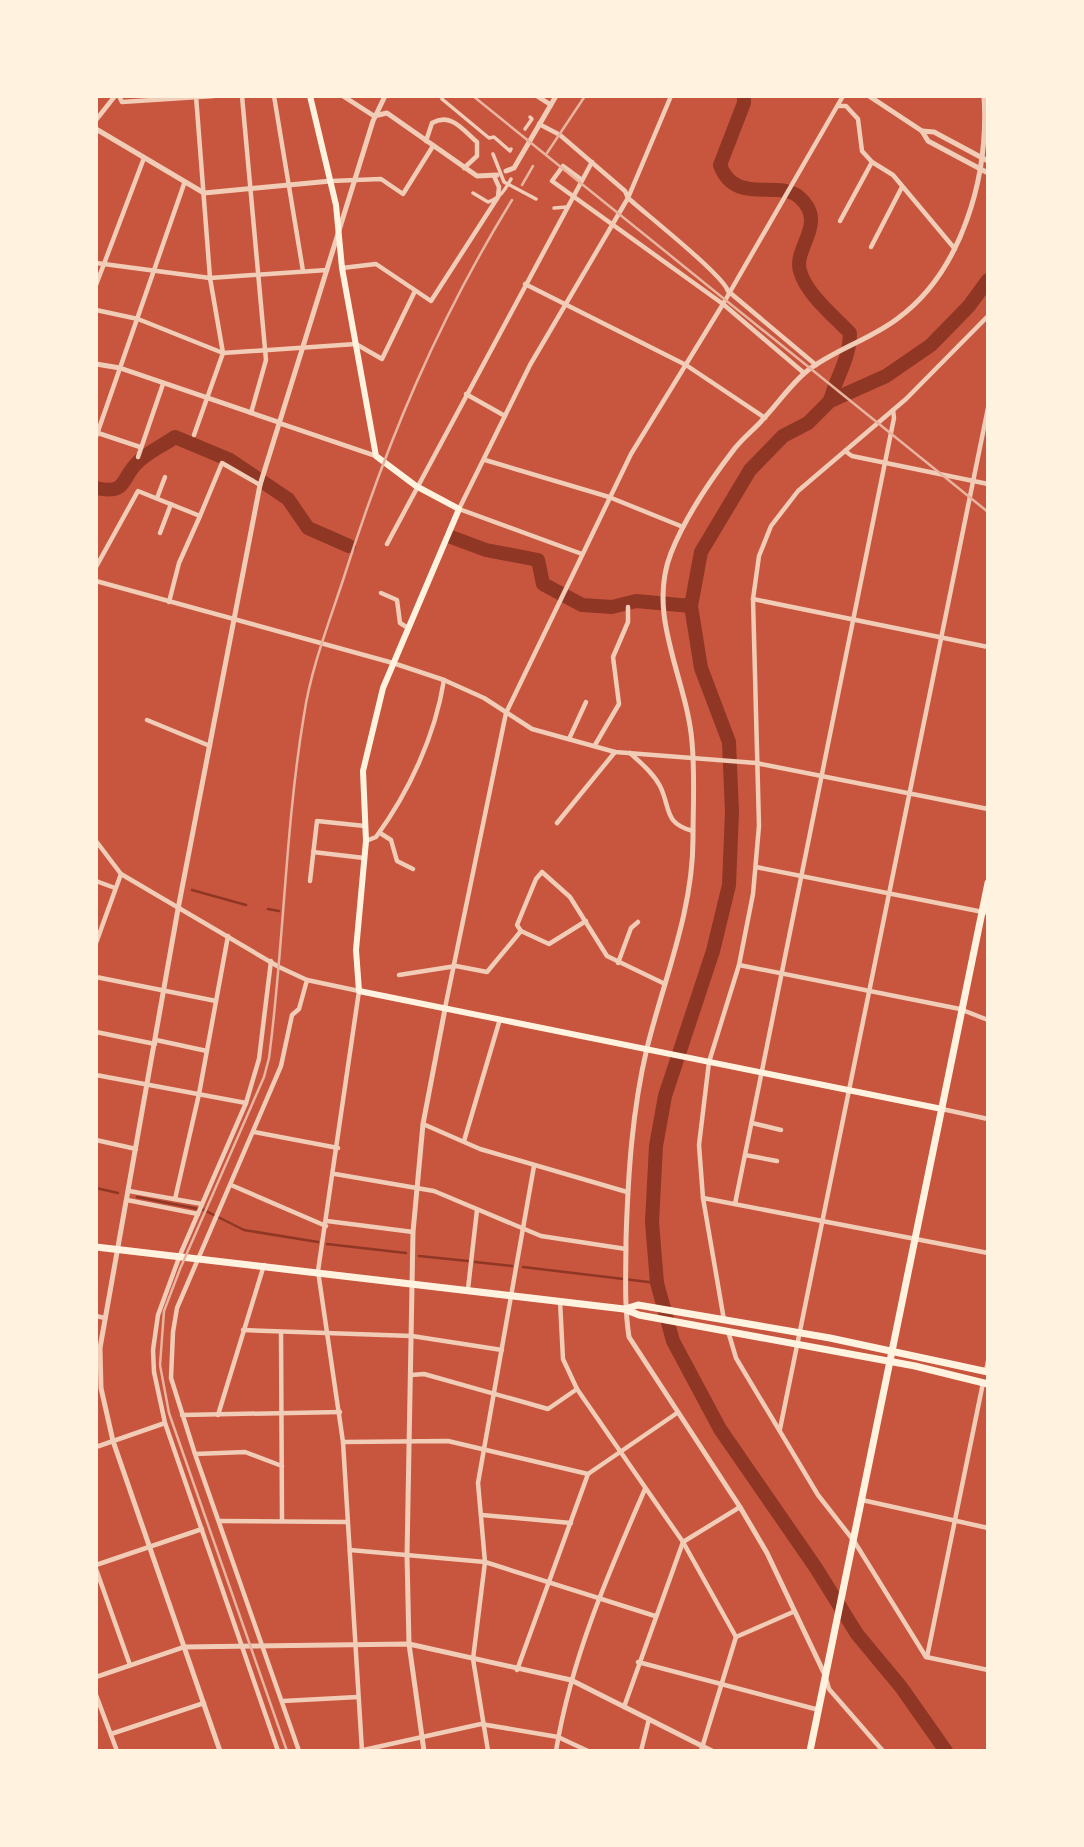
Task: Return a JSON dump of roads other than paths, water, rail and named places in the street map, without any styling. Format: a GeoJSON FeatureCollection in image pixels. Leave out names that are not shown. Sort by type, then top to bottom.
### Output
{"type":"FeatureCollection","features":[{"type":"Feature","properties":{"kind":"main road"},"geometry":{"type":"LineString","coordinates":[[310,96],[331,181],[342,268],[376,456],[416,486],[459,509],[383,688],[363,771],[366,841],[356,950],[359,991],[942,1109]]}},
{"type":"Feature","properties":{"kind":"main road"},"geometry":{"type":"LineString","coordinates":[[810,1751],[942,1109],[960,1009],[985,913],[988,883]]}},
{"type":"Feature","properties":{"kind":"main road"},"geometry":{"type":"LineString","coordinates":[[96,1247],[118,1247],[264,1264],[624,1309],[639,1315],[890,1361],[985,1383]]}},
{"type":"Feature","properties":{"kind":"main road"},"geometry":{"type":"LineString","coordinates":[[624,1309],[638,1305],[801,1333],[987,1372]]}},
{"type":"Feature","properties":{"kind":"street"},"geometry":{"type":"LineString","coordinates":[[96,120],[117,96],[122,102],[214,96]]}},
{"type":"Feature","properties":{"kind":"street"},"geometry":{"type":"LineString","coordinates":[[242,96],[265,352],[264,373],[251,413]]}},
{"type":"Feature","properties":{"kind":"street"},"geometry":{"type":"LineString","coordinates":[[274,96],[303,271]]}},
{"type":"Feature","properties":{"kind":"street"},"geometry":{"type":"LineString","coordinates":[[342,268],[376,264],[431,301],[498,197],[499,187],[496,175],[477,176],[387,113],[374,116],[344,96]]}},
{"type":"Feature","properties":{"kind":"street"},"geometry":{"type":"LineString","coordinates":[[220,1751],[113,1441],[98,1388],[100,1348],[178,909],[260,485],[374,116],[385,96]]}},
{"type":"Feature","properties":{"kind":"street"},"geometry":{"type":"LineString","coordinates":[[537,96],[551,105]]}},
{"type":"Feature","properties":{"kind":"street"},"geometry":{"type":"LineString","coordinates":[[506,171],[514,168],[556,96]]}},
{"type":"Feature","properties":{"kind":"street"},"geometry":{"type":"LineString","coordinates":[[582,554],[459,509],[530,365],[628,198],[670,99],[660,96]]}},
{"type":"Feature","properties":{"kind":"street"},"geometry":{"type":"LineString","coordinates":[[424,1751],[409,1644],[407,1556],[415,1188],[423,1124],[444,1009],[456,966],[506,713],[631,454],[723,304],[843,96]]}},
{"type":"Feature","properties":{"kind":"street"},"geometry":{"type":"LineString","coordinates":[[869,96],[922,131],[928,141],[988,173]]}},
{"type":"Feature","properties":{"kind":"street"},"geometry":{"type":"LineString","coordinates":[[883,1751],[829,1689],[767,1553],[629,1337],[624,1309],[633,1126],[647,1048],[686,905],[693,831],[690,730],[665,621],[663,577],[683,527],[733,450],[804,373],[897,319],[925,293],[946,268],[985,160],[984,96]]}},
{"type":"Feature","properties":{"kind":"street"},"geometry":{"type":"LineString","coordinates":[[194,435],[223,353],[210,278],[196,97]]}},
{"type":"Feature","properties":{"kind":"street"},"geometry":{"type":"LineString","coordinates":[[442,99],[489,140],[494,137],[510,151],[511,149]]}},
{"type":"Feature","properties":{"kind":"street"},"geometry":{"type":"LineString","coordinates":[[838,106],[846,106],[858,119],[862,151],[872,162],[893,175],[955,248]]}},
{"type":"Feature","properties":{"kind":"street"},"geometry":{"type":"LineString","coordinates":[[525,129],[532,119],[530,117]]}},
{"type":"Feature","properties":{"kind":"street"},"geometry":{"type":"LineString","coordinates":[[426,141],[432,123],[439,119],[452,121],[477,142],[477,156],[464,168]]}},
{"type":"Feature","properties":{"kind":"street"},"geometry":{"type":"LineString","coordinates":[[539,124],[560,135],[592,162],[625,191],[628,198],[719,276],[728,292],[816,365]]}},
{"type":"Feature","properties":{"kind":"street"},"geometry":{"type":"LineString","coordinates":[[96,130],[184,184],[204,193],[381,179],[403,194],[433,146]]}},
{"type":"Feature","properties":{"kind":"street"},"geometry":{"type":"LineString","coordinates":[[922,131],[934,132],[985,160]]}},
{"type":"Feature","properties":{"kind":"street"},"geometry":{"type":"LineString","coordinates":[[493,154],[504,182],[510,182],[536,200]]}},
{"type":"Feature","properties":{"kind":"street"},"geometry":{"type":"LineString","coordinates":[[96,285],[144,158]]}},
{"type":"Feature","properties":{"kind":"street"},"geometry":{"type":"LineString","coordinates":[[387,544],[592,162]]}},
{"type":"Feature","properties":{"kind":"street"},"geometry":{"type":"LineString","coordinates":[[840,221],[872,162]]}},
{"type":"Feature","properties":{"kind":"street"},"geometry":{"type":"LineString","coordinates":[[582,180],[563,166],[552,181],[612,227],[723,304],[804,373]]}},
{"type":"Feature","properties":{"kind":"street"},"geometry":{"type":"LineString","coordinates":[[474,191],[488,202],[502,195],[510,182]]}},
{"type":"Feature","properties":{"kind":"street"},"geometry":{"type":"LineString","coordinates":[[140,447],[97,434],[184,184]]}},
{"type":"Feature","properties":{"kind":"street"},"geometry":{"type":"LineString","coordinates":[[871,247],[902,187]]}},
{"type":"Feature","properties":{"kind":"street"},"geometry":{"type":"LineString","coordinates":[[554,208],[567,207]]}},
{"type":"Feature","properties":{"kind":"street"},"geometry":{"type":"LineString","coordinates":[[96,263],[154,268],[210,278],[327,270]]}},
{"type":"Feature","properties":{"kind":"street"},"geometry":{"type":"LineString","coordinates":[[525,284],[685,365],[765,418]]}},
{"type":"Feature","properties":{"kind":"street"},"geometry":{"type":"LineString","coordinates":[[96,310],[138,319],[223,353],[356,344],[382,359],[415,291]]}},
{"type":"Feature","properties":{"kind":"street"},"geometry":{"type":"LineString","coordinates":[[725,1321],[704,1198],[700,1132],[709,1062],[739,965],[751,911],[756,867],[759,826],[753,763],[753,599],[756,566],[771,526],[798,491],[893,410],[985,323],[988,316]]}},
{"type":"Feature","properties":{"kind":"street"},"geometry":{"type":"LineString","coordinates":[[96,364],[120,368],[376,456]]}},
{"type":"Feature","properties":{"kind":"street"},"geometry":{"type":"LineString","coordinates":[[138,457],[163,384]]}},
{"type":"Feature","properties":{"kind":"street"},"geometry":{"type":"LineString","coordinates":[[466,394],[505,415]]}},
{"type":"Feature","properties":{"kind":"street"},"geometry":{"type":"LineString","coordinates":[[780,1429],[988,408]]}},
{"type":"Feature","properties":{"kind":"street"},"geometry":{"type":"LineString","coordinates":[[736,1204],[894,418],[893,410]]}},
{"type":"Feature","properties":{"kind":"street"},"geometry":{"type":"LineString","coordinates":[[845,451],[852,456],[988,484]]}},
{"type":"Feature","properties":{"kind":"street"},"geometry":{"type":"LineString","coordinates":[[485,460],[609,497],[683,527]]}},
{"type":"Feature","properties":{"kind":"street"},"geometry":{"type":"LineString","coordinates":[[169,601],[179,563],[222,463],[260,485]]}},
{"type":"Feature","properties":{"kind":"street"},"geometry":{"type":"LineString","coordinates":[[157,498],[165,477]]}},
{"type":"Feature","properties":{"kind":"street"},"geometry":{"type":"LineString","coordinates":[[96,567],[138,491],[200,516]]}},
{"type":"Feature","properties":{"kind":"street"},"geometry":{"type":"LineString","coordinates":[[160,533],[171,504]]}},
{"type":"Feature","properties":{"kind":"street"},"geometry":{"type":"LineString","coordinates":[[96,581],[393,663],[444,680],[532,729],[615,752],[753,763],[988,809]]}},
{"type":"Feature","properties":{"kind":"street"},"geometry":{"type":"LineString","coordinates":[[381,593],[397,600],[400,623],[408,628]]}},
{"type":"Feature","properties":{"kind":"street"},"geometry":{"type":"LineString","coordinates":[[753,599],[988,647]]}},
{"type":"Feature","properties":{"kind":"street"},"geometry":{"type":"LineString","coordinates":[[594,745],[619,705],[613,657],[628,622],[628,607]]}},
{"type":"Feature","properties":{"kind":"street"},"geometry":{"type":"LineString","coordinates":[[366,841],[380,833],[414,776],[441,701],[444,680]]}},
{"type":"Feature","properties":{"kind":"street"},"geometry":{"type":"LineString","coordinates":[[569,739],[586,702]]}},
{"type":"Feature","properties":{"kind":"street"},"geometry":{"type":"LineString","coordinates":[[147,720],[210,746]]}},
{"type":"Feature","properties":{"kind":"street"},"geometry":{"type":"LineString","coordinates":[[556,823],[615,752]]}},
{"type":"Feature","properties":{"kind":"street"},"geometry":{"type":"LineString","coordinates":[[629,753],[657,782],[666,814],[683,828],[693,831]]}},
{"type":"Feature","properties":{"kind":"street"},"geometry":{"type":"LineString","coordinates":[[310,881],[317,821],[365,826]]}},
{"type":"Feature","properties":{"kind":"street"},"geometry":{"type":"LineString","coordinates":[[380,833],[391,840],[397,861],[413,869]]}},
{"type":"Feature","properties":{"kind":"street"},"geometry":{"type":"LineString","coordinates":[[96,841],[121,874],[178,909],[307,980],[359,991],[335,1174],[318,1271],[330,1333],[343,1442],[361,1750],[481,1724],[558,1737],[587,1751]]}},
{"type":"Feature","properties":{"kind":"street"},"geometry":{"type":"LineString","coordinates":[[313,852],[364,858]]}},
{"type":"Feature","properties":{"kind":"street"},"geometry":{"type":"LineString","coordinates":[[756,867],[985,913]]}},
{"type":"Feature","properties":{"kind":"street"},"geometry":{"type":"LineString","coordinates":[[586,921],[549,944],[521,931],[517,925],[536,878],[542,872],[570,897],[586,921],[607,956],[665,984]]}},
{"type":"Feature","properties":{"kind":"street"},"geometry":{"type":"LineString","coordinates":[[96,943],[121,874]]}},
{"type":"Feature","properties":{"kind":"street"},"geometry":{"type":"LineString","coordinates":[[96,881],[115,888]]}},
{"type":"Feature","properties":{"kind":"street"},"geometry":{"type":"LineString","coordinates":[[618,963],[631,928],[638,922]]}},
{"type":"Feature","properties":{"kind":"street"},"geometry":{"type":"LineString","coordinates":[[399,975],[456,966],[487,972],[521,931]]}},
{"type":"Feature","properties":{"kind":"street"},"geometry":{"type":"LineString","coordinates":[[175,1199],[199,1094],[228,936]]}},
{"type":"Feature","properties":{"kind":"street"},"geometry":{"type":"LineString","coordinates":[[271,961],[259,1059],[246,1102],[162,1300],[153,1350],[157,1395],[165,1423],[278,1751]]}},
{"type":"Feature","properties":{"kind":"street"},"geometry":{"type":"LineString","coordinates":[[739,965],[960,1009],[988,1020]]}},
{"type":"Feature","properties":{"kind":"street"},"geometry":{"type":"LineString","coordinates":[[96,977],[216,1001]]}},
{"type":"Feature","properties":{"kind":"street"},"geometry":{"type":"LineString","coordinates":[[299,1751],[171,1378],[177,1308],[281,1066],[292,1015],[299,1009],[307,980]]}},
{"type":"Feature","properties":{"kind":"street"},"geometry":{"type":"LineString","coordinates":[[464,1141],[500,1019]]}},
{"type":"Feature","properties":{"kind":"street"},"geometry":{"type":"LineString","coordinates":[[96,1032],[207,1051]]}},
{"type":"Feature","properties":{"kind":"street"},"geometry":{"type":"LineString","coordinates":[[96,1075],[246,1102]]}},
{"type":"Feature","properties":{"kind":"street"},"geometry":{"type":"LineString","coordinates":[[942,1109],[988,1119]]}},
{"type":"Feature","properties":{"kind":"street"},"geometry":{"type":"LineString","coordinates":[[752,1123],[781,1130]]}},
{"type":"Feature","properties":{"kind":"street"},"geometry":{"type":"LineString","coordinates":[[423,1124],[534,1166],[628,1192]]}},
{"type":"Feature","properties":{"kind":"street"},"geometry":{"type":"LineString","coordinates":[[254,1132],[338,1148]]}},
{"type":"Feature","properties":{"kind":"street"},"geometry":{"type":"LineString","coordinates":[[96,1140],[136,1149]]}},
{"type":"Feature","properties":{"kind":"street"},"geometry":{"type":"LineString","coordinates":[[745,1155],[777,1161]]}},
{"type":"Feature","properties":{"kind":"street"},"geometry":{"type":"LineString","coordinates":[[488,1751],[481,1724],[473,1659],[485,1562],[478,1483],[525,1230],[534,1166]]}},
{"type":"Feature","properties":{"kind":"street"},"geometry":{"type":"LineString","coordinates":[[335,1174],[434,1191],[541,1236],[626,1249]]}},
{"type":"Feature","properties":{"kind":"street"},"geometry":{"type":"LineString","coordinates":[[231,1185],[326,1223],[414,1231]]}},
{"type":"Feature","properties":{"kind":"street"},"geometry":{"type":"LineString","coordinates":[[129,1191],[202,1204]]}},
{"type":"Feature","properties":{"kind":"street"},"geometry":{"type":"LineString","coordinates":[[704,1198],[988,1253]]}},
{"type":"Feature","properties":{"kind":"street"},"geometry":{"type":"LineString","coordinates":[[127,1200],[198,1213]]}},
{"type":"Feature","properties":{"kind":"street"},"geometry":{"type":"LineString","coordinates":[[468,1289],[477,1210]]}},
{"type":"Feature","properties":{"kind":"street"},"geometry":{"type":"LineString","coordinates":[[218,1415],[264,1264]]}},
{"type":"Feature","properties":{"kind":"street"},"geometry":{"type":"LineString","coordinates":[[560,1301],[563,1359],[577,1389],[682,1542],[736,1637],[701,1748]]}},
{"type":"Feature","properties":{"kind":"street"},"geometry":{"type":"LineString","coordinates":[[96,1316],[105,1318]]}},
{"type":"Feature","properties":{"kind":"street"},"geometry":{"type":"LineString","coordinates":[[243,1330],[412,1336],[502,1350]]}},
{"type":"Feature","properties":{"kind":"street"},"geometry":{"type":"LineString","coordinates":[[728,1331],[736,1358],[818,1495],[854,1541],[926,1657],[988,1670]]}},
{"type":"Feature","properties":{"kind":"street"},"geometry":{"type":"LineString","coordinates":[[281,1333],[282,1520]]}},
{"type":"Feature","properties":{"kind":"street"},"geometry":{"type":"LineString","coordinates":[[987,1372],[988,1361]]}},
{"type":"Feature","properties":{"kind":"street"},"geometry":{"type":"LineString","coordinates":[[411,1375],[424,1374],[548,1409],[577,1389]]}},
{"type":"Feature","properties":{"kind":"street"},"geometry":{"type":"LineString","coordinates":[[926,1657],[985,1383]]}},
{"type":"Feature","properties":{"kind":"street"},"geometry":{"type":"LineString","coordinates":[[182,1415],[340,1412]]}},
{"type":"Feature","properties":{"kind":"street"},"geometry":{"type":"LineString","coordinates":[[517,1670],[588,1474],[677,1413]]}},
{"type":"Feature","properties":{"kind":"street"},"geometry":{"type":"LineString","coordinates":[[96,1447],[165,1423]]}},
{"type":"Feature","properties":{"kind":"street"},"geometry":{"type":"LineString","coordinates":[[343,1442],[448,1441],[588,1474]]}},
{"type":"Feature","properties":{"kind":"street"},"geometry":{"type":"LineString","coordinates":[[195,1454],[245,1452],[282,1466]]}},
{"type":"Feature","properties":{"kind":"street"},"geometry":{"type":"LineString","coordinates":[[556,1751],[571,1680],[599,1596],[645,1488]]}},
{"type":"Feature","properties":{"kind":"street"},"geometry":{"type":"LineString","coordinates":[[862,1500],[988,1528]]}},
{"type":"Feature","properties":{"kind":"street"},"geometry":{"type":"LineString","coordinates":[[624,1707],[682,1542],[740,1507]]}},
{"type":"Feature","properties":{"kind":"street"},"geometry":{"type":"LineString","coordinates":[[482,1515],[571,1523]]}},
{"type":"Feature","properties":{"kind":"street"},"geometry":{"type":"LineString","coordinates":[[220,1521],[347,1522]]}},
{"type":"Feature","properties":{"kind":"street"},"geometry":{"type":"LineString","coordinates":[[130,1665],[96,1567],[202,1529]]}},
{"type":"Feature","properties":{"kind":"street"},"geometry":{"type":"LineString","coordinates":[[350,1550],[485,1562],[599,1596],[655,1616]]}},
{"type":"Feature","properties":{"kind":"street"},"geometry":{"type":"LineString","coordinates":[[736,1637],[793,1612]]}},
{"type":"Feature","properties":{"kind":"street"},"geometry":{"type":"LineString","coordinates":[[96,1677],[184,1647],[355,1647],[409,1644],[571,1680],[701,1748],[712,1751]]}},
{"type":"Feature","properties":{"kind":"street"},"geometry":{"type":"LineString","coordinates":[[638,1662],[819,1710]]}},
{"type":"Feature","properties":{"kind":"street"},"geometry":{"type":"LineString","coordinates":[[96,1695],[117,1751]]}},
{"type":"Feature","properties":{"kind":"street"},"geometry":{"type":"LineString","coordinates":[[283,1701],[358,1697]]}},
{"type":"Feature","properties":{"kind":"street"},"geometry":{"type":"LineString","coordinates":[[111,1734],[204,1703]]}},
{"type":"Feature","properties":{"kind":"street"},"geometry":{"type":"LineString","coordinates":[[641,1751],[649,1719]]}},
{"type":"Feature","properties":{"kind":"waterway"},"geometry":{"type":"LineString","coordinates":[[744,96],[744,103],[720,165],[736,185],[757,190],[790,192],[799,197],[807,207],[811,226],[799,262],[803,280],[814,296],[850,333],[845,360],[830,401]]}},
{"type":"Feature","properties":{"kind":"waterway"},"geometry":{"type":"LineString","coordinates":[[946,1751],[901,1687],[857,1634],[816,1568],[720,1429],[673,1341],[657,1283],[652,1222],[656,1146],[665,1096],[713,951],[729,885],[732,812],[729,742],[701,668],[691,606],[701,552],[750,470],[783,436],[808,423],[830,401],[886,376],[931,345],[969,306],[988,280]]}},
{"type":"Feature","properties":{"kind":"waterway"},"geometry":{"type":"LineString","coordinates":[[96,488],[106,490],[119,487],[142,458],[175,437],[230,460],[288,499],[308,528],[349,546]]}},
{"type":"Feature","properties":{"kind":"waterway"},"geometry":{"type":"LineString","coordinates":[[451,537],[486,550],[538,560],[543,584],[582,605],[612,607],[636,601],[691,606]]}},
{"type":"Feature","properties":{"kind":"waterway"},"geometry":{"type":"LineString","coordinates":[[192,890],[246,905]]}},
{"type":"Feature","properties":{"kind":"waterway"},"geometry":{"type":"LineString","coordinates":[[268,909],[279,911]]}},
{"type":"Feature","properties":{"kind":"waterway"},"geometry":{"type":"LineString","coordinates":[[96,1188],[118,1193]]}},
{"type":"Feature","properties":{"kind":"waterway"},"geometry":{"type":"LineString","coordinates":[[137,1197],[204,1210],[244,1230],[318,1242]]}},
{"type":"Feature","properties":{"kind":"waterway"},"geometry":{"type":"LineString","coordinates":[[327,1244],[406,1253]]}},
{"type":"Feature","properties":{"kind":"waterway"},"geometry":{"type":"LineString","coordinates":[[419,1256],[468,1261]]}},
{"type":"Feature","properties":{"kind":"waterway"},"geometry":{"type":"LineString","coordinates":[[475,1262],[512,1266]]}},
{"type":"Feature","properties":{"kind":"waterway"},"geometry":{"type":"LineString","coordinates":[[523,1267],[657,1283]]}},
{"type":"Feature","properties":{"kind":"railway"},"geometry":{"type":"LineString","coordinates":[[473,96],[988,512]]}},
{"type":"Feature","properties":{"kind":"railway"},"geometry":{"type":"LineString","coordinates":[[547,153],[585,96]]}},
{"type":"Feature","properties":{"kind":"railway"},"geometry":{"type":"LineString","coordinates":[[522,185],[533,166]]}},
{"type":"Feature","properties":{"kind":"railway"},"geometry":{"type":"LineString","coordinates":[[287,1751],[169,1413],[160,1365],[164,1311],[264,1077],[269,1058],[298,758],[307,697],[321,646],[360,527],[416,384],[460,291],[512,200]]}}]}
